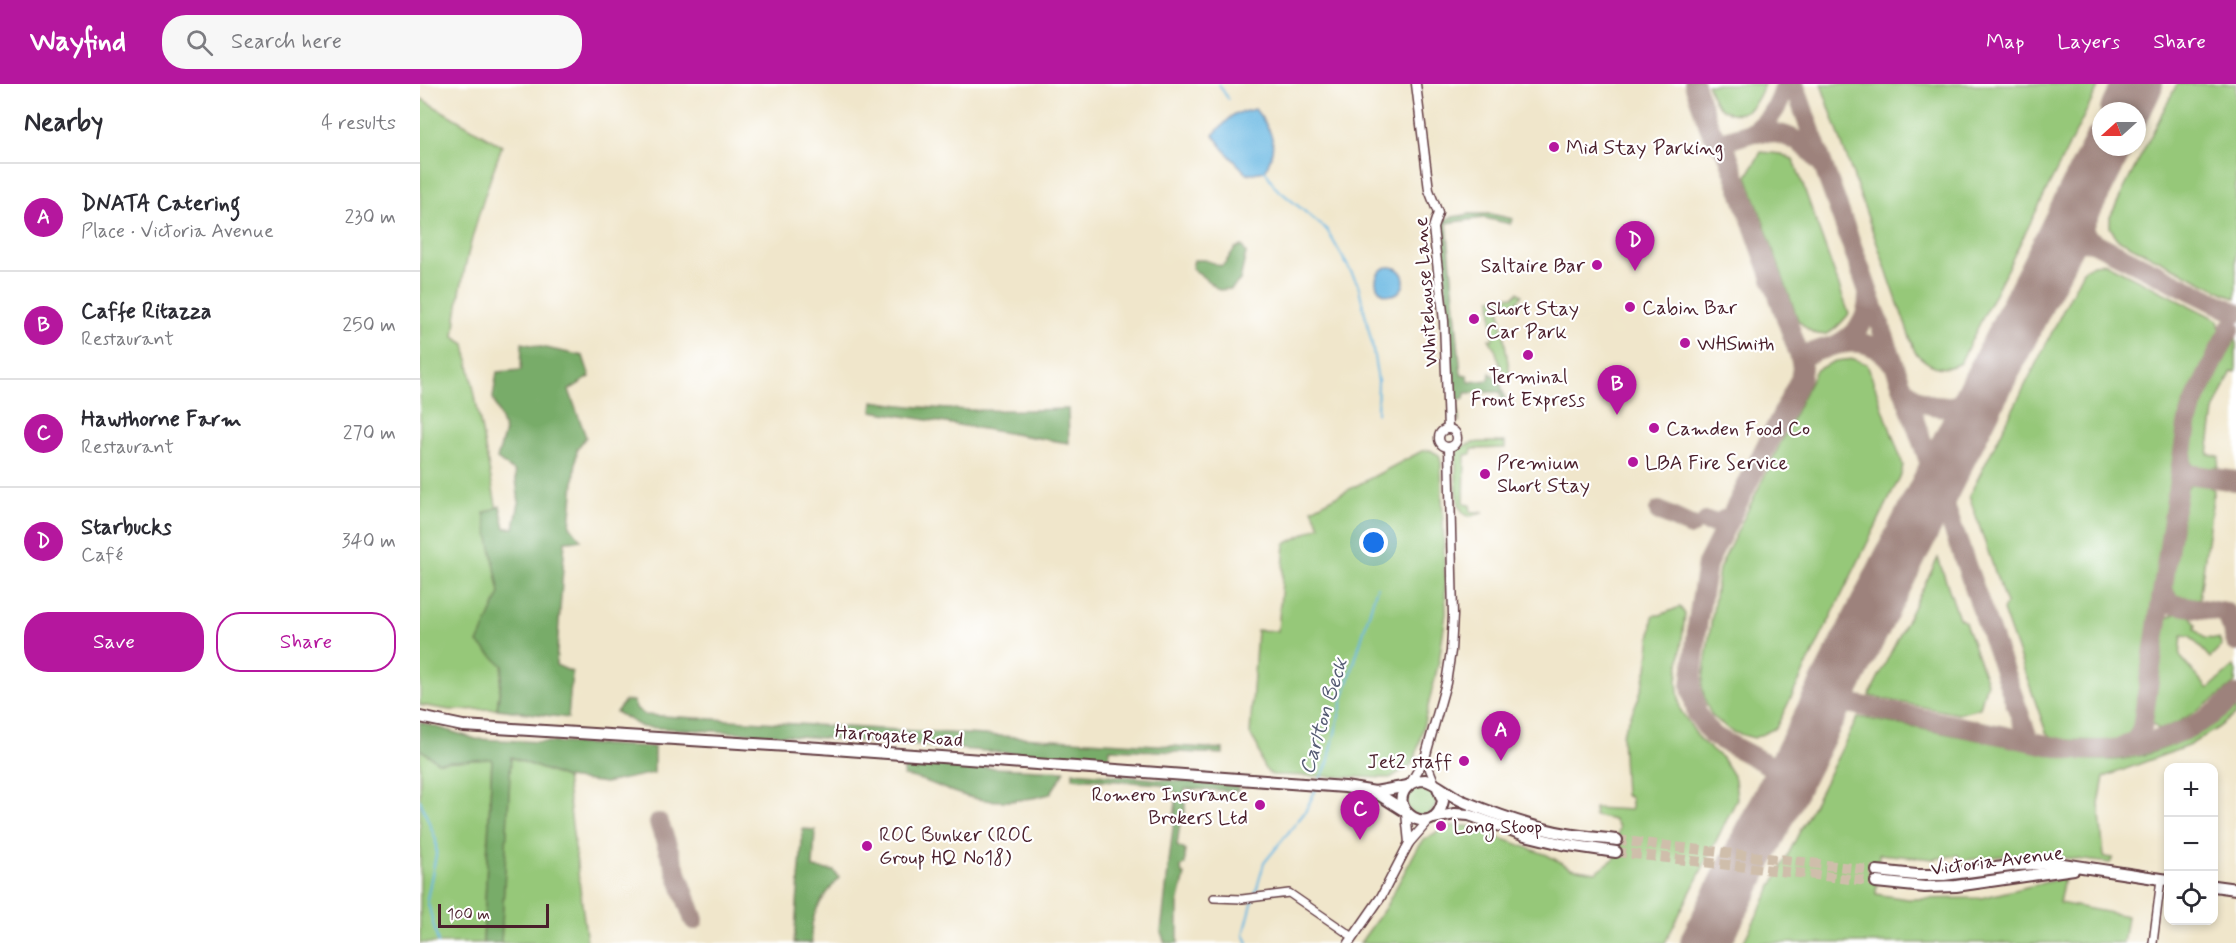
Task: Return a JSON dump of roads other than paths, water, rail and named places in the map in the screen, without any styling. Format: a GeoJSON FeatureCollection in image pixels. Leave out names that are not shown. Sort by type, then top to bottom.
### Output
{"type":"FeatureCollection","features":[{"type":"Feature","properties":{"kind":"highway","name":"Harrogate Road"},"geometry":{"type":"LineString","coordinates":[[420,717],[463,726],[831,748],[1302,783],[1375,792],[1409,785]]}},
{"type":"Feature","properties":{"kind":"highway"},"geometry":{"type":"LineString","coordinates":[[1616,852],[1562,844],[1526,829],[1459,800],[1425,780],[1409,785],[1402,797],[1406,812],[1415,819],[1431,819],[1455,814],[1469,815],[1526,829],[1617,840]]}},
{"type":"Feature","properties":{"kind":"highway"},"geometry":{"type":"LineString","coordinates":[[1431,819],[1441,808],[1442,794],[1437,787]]}},
{"type":"Feature","properties":{"kind":"highway","name":"Harrogate Road"},"geometry":{"type":"LineString","coordinates":[[1375,792],[1406,812]]}},
{"type":"Feature","properties":{"kind":"highway","name":"Victoria Avenue"},"geometry":{"type":"LineString","coordinates":[[1877,871],[1944,875],[2018,865],[2056,863],[2164,879]]}},
{"type":"Feature","properties":{"kind":"highway","name":"Victoria Avenue"},"geometry":{"type":"LineString","coordinates":[[1876,882],[1925,887],[1956,886],[2086,868]]}},
{"type":"Feature","properties":{"kind":"highway"},"geometry":{"type":"LineString","coordinates":[[2218,887],[2236,889]]}},
{"type":"Feature","properties":{"kind":"street","name":"Whitehouse Lane"},"geometry":{"type":"LineString","coordinates":[[1416,84],[1429,190],[1438,213],[1434,228],[1444,321],[1448,429],[1455,433],[1456,439],[1449,447],[1453,615],[1451,651],[1446,683],[1425,758]]}},
{"type":"Feature","properties":{"kind":"street"},"geometry":{"type":"LineString","coordinates":[[1409,785],[1425,758]]}},
{"type":"Feature","properties":{"kind":"street"},"geometry":{"type":"LineString","coordinates":[[1425,758],[1437,787]]}},
{"type":"Feature","properties":{"kind":"street"},"geometry":{"type":"LineString","coordinates":[[1406,812],[1409,843]]}},
{"type":"Feature","properties":{"kind":"street"},"geometry":{"type":"LineString","coordinates":[[1214,898],[1242,899],[1289,893],[1351,940],[1381,897],[1409,843],[1431,819]]}},
{"type":"Feature","properties":{"kind":"street"},"geometry":{"type":"LineString","coordinates":[[2153,943],[2164,884]]}},
{"type":"Feature","properties":{"kind":"water"},"geometry":{"type":"Polygon","coordinates":[[[1255,109],[1270,131],[1273,145],[1265,171],[1247,174],[1213,135],[1234,114],[1255,109]]]}},
{"type":"Feature","properties":{"kind":"water"},"geometry":{"type":"Polygon","coordinates":[[[1390,267],[1400,271],[1404,281],[1400,291],[1390,295],[1380,291],[1376,281],[1380,271],[1390,267]]]}},
{"type":"Feature","properties":{"kind":"waterway","name":"Carlton Beck"},"geometry":{"type":"LineString","coordinates":[[1219,84],[1228,99]]}},
{"type":"Feature","properties":{"kind":"waterway","name":"Carlton Beck"},"geometry":{"type":"LineString","coordinates":[[1265,170],[1275,187],[1327,230],[1358,284],[1378,381],[1377,414]]}},
{"type":"Feature","properties":{"kind":"waterway","name":"Carlton Beck"},"geometry":{"type":"LineString","coordinates":[[1319,782],[1328,763],[1342,703],[1377,587]]}},
{"type":"Feature","properties":{"kind":"waterway","name":"Carlton Beck"},"geometry":{"type":"LineString","coordinates":[[1255,895],[1264,863],[1305,812],[1316,789]]}},
{"type":"Feature","properties":{"kind":"waterway"},"geometry":{"type":"LineString","coordinates":[[420,800],[436,840],[436,855],[427,899],[438,943]]}},
{"type":"Feature","properties":{"kind":"waterway","name":"Carlton Beck"},"geometry":{"type":"LineString","coordinates":[[1248,943],[1244,934],[1253,900]]}},
{"type":"Feature","properties":{"kind":"tunnel"},"geometry":{"type":"LineString","coordinates":[[1617,840],[1877,871]]}},
{"type":"Feature","properties":{"kind":"tunnel"},"geometry":{"type":"LineString","coordinates":[[1616,852],[1876,882]]}},
{"type":"Feature","properties":{"kind":"place","name":"Mid Stay Parking"},"geometry":{"type":"Point","coordinates":[1554,147]}},
{"type":"Feature","properties":{"kind":"place","name":"Saltaire Bar"},"geometry":{"type":"Point","coordinates":[1597,265]}},
{"type":"Feature","properties":{"kind":"place","name":"Starbucks"},"geometry":{"type":"Point","coordinates":[1635,271]}},
{"type":"Feature","properties":{"kind":"place","name":"Cabin Bar"},"geometry":{"type":"Point","coordinates":[1630,307]}},
{"type":"Feature","properties":{"kind":"place","name":"Short Stay Car Park"},"geometry":{"type":"Point","coordinates":[1474,319]}},
{"type":"Feature","properties":{"kind":"place","name":"WHSmith"},"geometry":{"type":"Point","coordinates":[1685,343]}},
{"type":"Feature","properties":{"kind":"place","name":"Terminal Front Express"},"geometry":{"type":"Point","coordinates":[1528,355]}},
{"type":"Feature","properties":{"kind":"place","name":"Caffe Ritazza"},"geometry":{"type":"Point","coordinates":[1617,415]}},
{"type":"Feature","properties":{"kind":"place","name":"Camden Food Co"},"geometry":{"type":"Point","coordinates":[1654,428]}},
{"type":"Feature","properties":{"kind":"place","name":"LBA Fire Service"},"geometry":{"type":"Point","coordinates":[1633,462]}},
{"type":"Feature","properties":{"kind":"place","name":"Premium Short Stay"},"geometry":{"type":"Point","coordinates":[1485,474]}},
{"type":"Feature","properties":{"kind":"place","name":"Jet2 staff"},"geometry":{"type":"Point","coordinates":[1464,761]}},
{"type":"Feature","properties":{"kind":"place","name":"DNATA Catering"},"geometry":{"type":"Point","coordinates":[1501,761]}},
{"type":"Feature","properties":{"kind":"place","name":"Romero Insurance Brokers Ltd"},"geometry":{"type":"Point","coordinates":[1260,805]}},
{"type":"Feature","properties":{"kind":"place","name":"Long Stoop"},"geometry":{"type":"Point","coordinates":[1441,826]}},
{"type":"Feature","properties":{"kind":"place","name":"Hawthorne Farm"},"geometry":{"type":"Point","coordinates":[1360,840]}},
{"type":"Feature","properties":{"kind":"place","name":"ROC Bunker (ROC Group HQ No18)"},"geometry":{"type":"Point","coordinates":[867,846]}}]}
